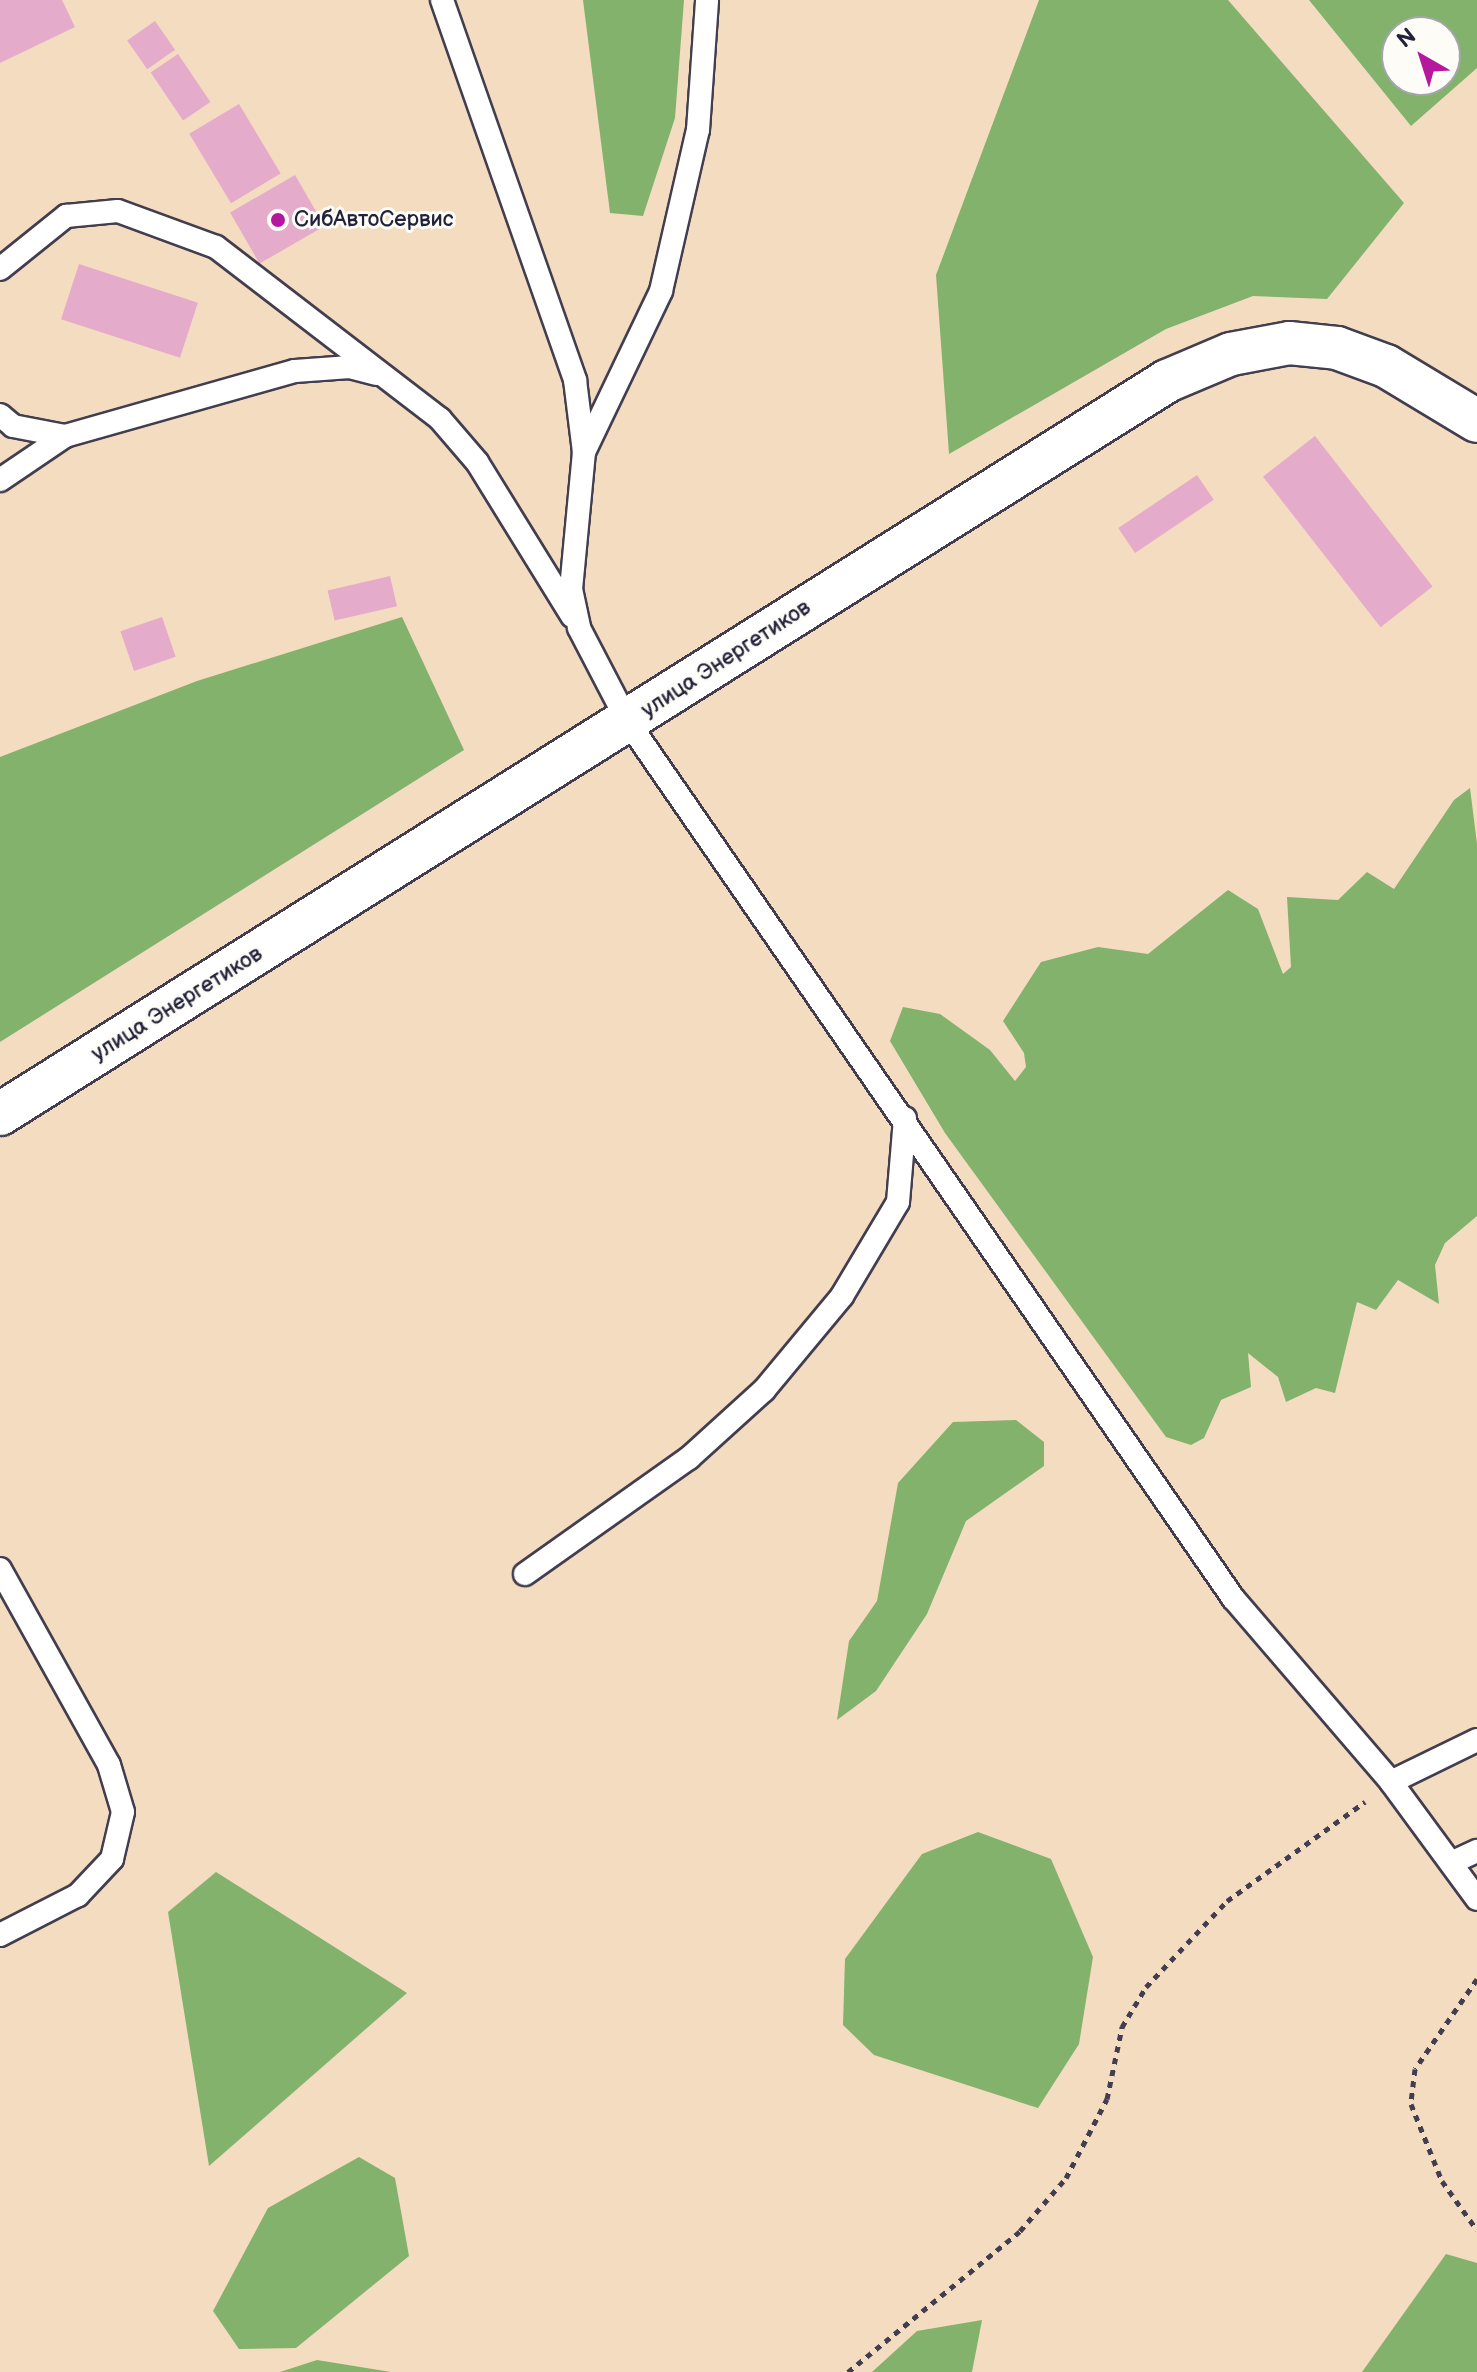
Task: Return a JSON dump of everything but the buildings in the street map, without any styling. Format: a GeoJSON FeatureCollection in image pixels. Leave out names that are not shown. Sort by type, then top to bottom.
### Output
{"type":"FeatureCollection","features":[{"type":"Feature","properties":{"kind":"street","name":"улица Энергетиков"},"geometry":{"type":"LineString","coordinates":[[0,1114],[628,722],[1012,475],[1167,381],[1231,354],[1289,343],[1337,348],[1386,366],[1477,421]]}},
{"type":"Feature","properties":{"kind":"lane"},"geometry":{"type":"LineString","coordinates":[[442,0],[575,380],[584,452],[571,589],[579,628]]}},
{"type":"Feature","properties":{"kind":"lane"},"geometry":{"type":"LineString","coordinates":[[584,452],[661,291],[698,130],[707,0]]}},
{"type":"Feature","properties":{"kind":"lane"},"geometry":{"type":"LineString","coordinates":[[0,269],[66,216],[118,211],[158,220],[216,247],[389,378],[477,462],[579,628],[628,722],[905,1118],[1233,1598],[1391,1782],[1477,1899]]}},
{"type":"Feature","properties":{"kind":"lane"},"geometry":{"type":"LineString","coordinates":[[0,480],[65,436],[295,371],[350,367],[389,378]]}},
{"type":"Feature","properties":{"kind":"lane"},"geometry":{"type":"LineString","coordinates":[[0,415],[13,426],[65,436]]}},
{"type":"Feature","properties":{"kind":"lane"},"geometry":{"type":"LineString","coordinates":[[525,1574],[689,1458],[764,1390],[823,1320],[879,1243],[898,1202],[905,1118]]}},
{"type":"Feature","properties":{"kind":"lane"},"geometry":{"type":"LineString","coordinates":[[0,1569],[109,1765],[123,1812],[112,1859],[78,1895],[0,1935]]}},
{"type":"Feature","properties":{"kind":"lane"},"geometry":{"type":"LineString","coordinates":[[1391,1782],[1477,1740]]}},
{"type":"Feature","properties":{"kind":"lane"},"geometry":{"type":"LineString","coordinates":[[1451,1863],[1477,1851]]}},
{"type":"Feature","properties":{"kind":"path"},"geometry":{"type":"LineString","coordinates":[[848,2372],[1020,2231],[1066,2178],[1107,2099],[1122,2027],[1146,1987],[1227,1901],[1391,1782]]}},
{"type":"Feature","properties":{"kind":"path"},"geometry":{"type":"LineString","coordinates":[[1477,1979],[1415,2069],[1411,2104],[1442,2181],[1477,2230]]}},
{"type":"Feature","properties":{"kind":"green space"},"geometry":{"type":"Polygon","coordinates":[[[583,0],[684,0],[675,118],[643,216],[610,213],[583,0]]]}},
{"type":"Feature","properties":{"kind":"green space"},"geometry":{"type":"Polygon","coordinates":[[[1039,0],[1228,0],[1404,203],[1327,299],[1253,296],[1166,329],[949,454],[936,275],[1039,0]]]}},
{"type":"Feature","properties":{"kind":"green space"},"geometry":{"type":"Polygon","coordinates":[[[1309,0],[1477,0],[1477,68],[1461,82],[1461,16],[1381,16],[1381,89],[1309,0]]]}},
{"type":"Feature","properties":{"kind":"green space"},"geometry":{"type":"Polygon","coordinates":[[[1387,96],[1445,96],[1411,126],[1387,96]]]}},
{"type":"Feature","properties":{"kind":"green space"},"geometry":{"type":"Polygon","coordinates":[[[402,617],[464,750],[0,1042],[0,757],[197,681],[402,617]]]}},
{"type":"Feature","properties":{"kind":"green space"},"geometry":{"type":"Polygon","coordinates":[[[1470,788],[1477,844],[1477,1216],[1445,1243],[1435,1265],[1439,1304],[1398,1280],[1376,1310],[1357,1302],[1335,1393],[1316,1388],[1286,1402],[1278,1377],[1248,1353],[1251,1387],[1221,1400],[1204,1438],[1191,1445],[1166,1437],[945,1133],[890,1041],[903,1007],[940,1014],[990,1050],[1015,1081],[1026,1067],[1024,1053],[1003,1021],[1041,962],[1098,947],[1148,954],[1228,890],[1258,909],[1283,974],[1291,967],[1287,897],[1338,900],[1367,872],[1394,889],[1454,800],[1470,788]]]}},
{"type":"Feature","properties":{"kind":"green space"},"geometry":{"type":"Polygon","coordinates":[[[1016,1420],[1044,1442],[1044,1466],[966,1521],[927,1614],[876,1691],[837,1720],[849,1641],[877,1601],[898,1483],[953,1422],[1016,1420]]]}},
{"type":"Feature","properties":{"kind":"green space"},"geometry":{"type":"Polygon","coordinates":[[[978,1832],[1051,1859],[1093,1957],[1079,2044],[1038,2108],[874,2055],[843,2025],[845,1959],[922,1854],[978,1832]]]}},
{"type":"Feature","properties":{"kind":"green space"},"geometry":{"type":"Polygon","coordinates":[[[216,1872],[407,1993],[209,2166],[168,1912],[216,1872]]]}},
{"type":"Feature","properties":{"kind":"green space"},"geometry":{"type":"Polygon","coordinates":[[[359,2157],[395,2178],[409,2256],[296,2348],[239,2349],[213,2311],[268,2208],[359,2157]]]}},
{"type":"Feature","properties":{"kind":"green space"},"geometry":{"type":"Polygon","coordinates":[[[1446,2254],[1477,2263],[1477,2372],[1362,2372],[1446,2254]]]}},
{"type":"Feature","properties":{"kind":"green space"},"geometry":{"type":"Polygon","coordinates":[[[982,2320],[972,2372],[872,2372],[917,2331],[982,2320]]]}},
{"type":"Feature","properties":{"kind":"green space"},"geometry":{"type":"Polygon","coordinates":[[[317,2360],[391,2372],[280,2372],[317,2360]]]}},
{"type":"Feature","properties":{"kind":"place","name":"СибАвтоСервис"},"geometry":{"type":"Point","coordinates":[278,220]}}]}
